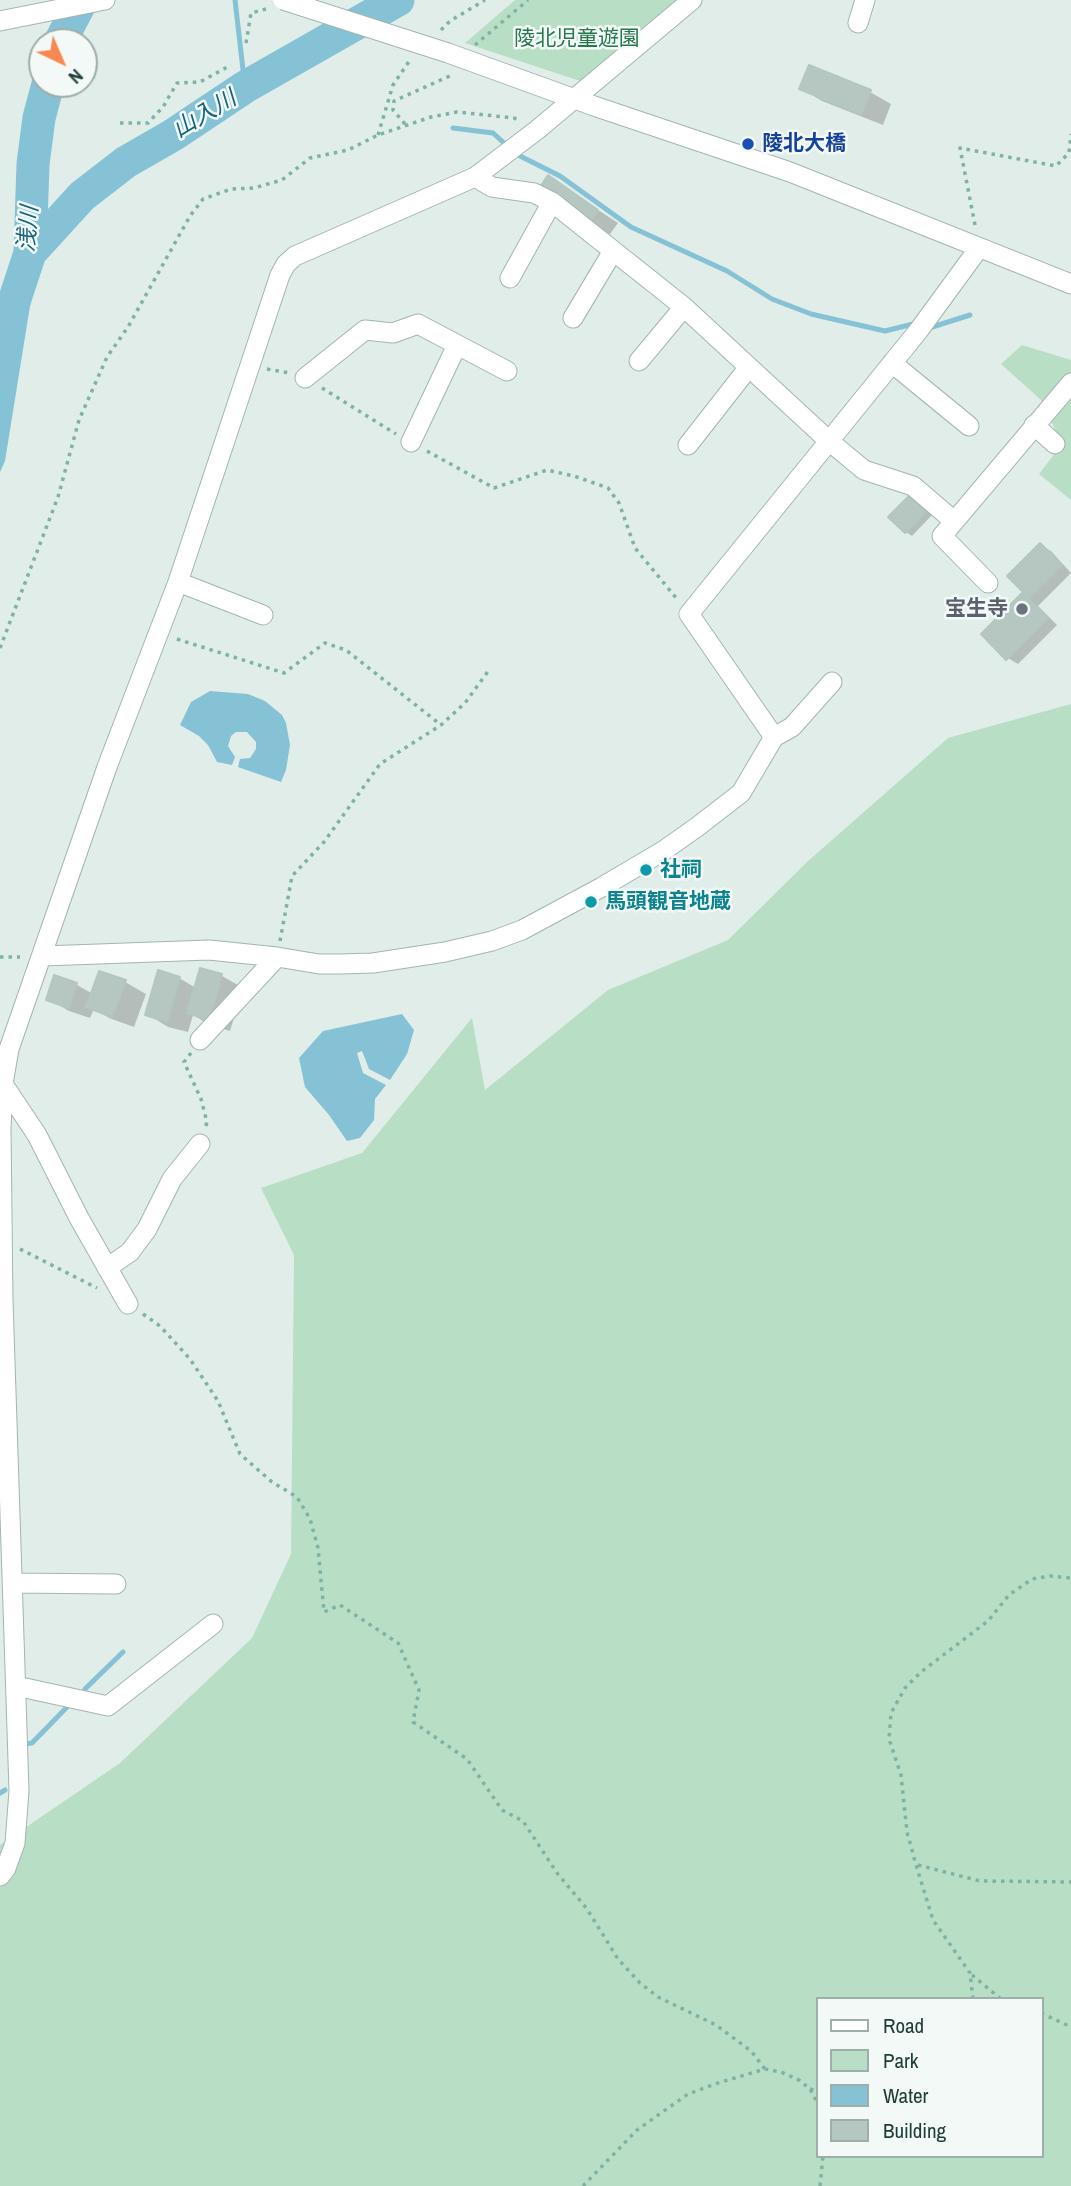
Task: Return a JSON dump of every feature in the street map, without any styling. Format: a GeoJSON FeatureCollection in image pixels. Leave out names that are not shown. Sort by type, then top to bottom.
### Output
{"type":"FeatureCollection","features":[{"type":"Feature","properties":{"kind":"street"},"geometry":{"type":"LineString","coordinates":[[0,21],[105,0]]}},
{"type":"Feature","properties":{"kind":"street"},"geometry":{"type":"LineString","coordinates":[[0,1876],[6,1868],[15,1843],[19,1791],[7,1440],[1,1128],[3,1084],[9,1049],[107,767],[177,582],[280,275],[286,264],[307,251],[475,177],[537,130],[692,0]]}},
{"type":"Feature","properties":{"kind":"street"},"geometry":{"type":"LineString","coordinates":[[858,23],[865,0]]}},
{"type":"Feature","properties":{"kind":"street"},"geometry":{"type":"LineString","coordinates":[[278,3],[448,53],[790,172],[1071,284]]}},
{"type":"Feature","properties":{"kind":"street"},"geometry":{"type":"LineString","coordinates":[[475,177],[492,187],[534,193],[552,202],[684,307],[864,470],[913,486],[954,521]]}},
{"type":"Feature","properties":{"kind":"street"},"geometry":{"type":"LineString","coordinates":[[510,278],[552,202]]}},
{"type":"Feature","properties":{"kind":"street"},"geometry":{"type":"LineString","coordinates":[[774,737],[689,614],[892,363],[979,248]]}},
{"type":"Feature","properties":{"kind":"street"},"geometry":{"type":"LineString","coordinates":[[573,318],[613,251]]}},
{"type":"Feature","properties":{"kind":"street"},"geometry":{"type":"LineString","coordinates":[[639,361],[684,307]]}},
{"type":"Feature","properties":{"kind":"street"},"geometry":{"type":"LineString","coordinates":[[305,378],[365,330],[393,333],[418,324],[507,371]]}},
{"type":"Feature","properties":{"kind":"street"},"geometry":{"type":"LineString","coordinates":[[411,442],[457,345]]}},
{"type":"Feature","properties":{"kind":"street"},"geometry":{"type":"LineString","coordinates":[[892,363],[969,426]]}},
{"type":"Feature","properties":{"kind":"street"},"geometry":{"type":"LineString","coordinates":[[688,445],[749,367]]}},
{"type":"Feature","properties":{"kind":"street"},"geometry":{"type":"LineString","coordinates":[[988,583],[942,536],[1071,383]]}},
{"type":"Feature","properties":{"kind":"street"},"geometry":{"type":"LineString","coordinates":[[1034,425],[1055,444]]}},
{"type":"Feature","properties":{"kind":"street"},"geometry":{"type":"LineString","coordinates":[[177,582],[263,615]]}},
{"type":"Feature","properties":{"kind":"street"},"geometry":{"type":"LineString","coordinates":[[43,956],[185,950],[277,957],[319,964],[373,963],[445,952],[492,941],[522,930],[622,875],[697,827],[741,793],[774,737],[792,727],[832,682]]}},
{"type":"Feature","properties":{"kind":"street"},"geometry":{"type":"LineString","coordinates":[[200,1041],[277,957]]}},
{"type":"Feature","properties":{"kind":"street"},"geometry":{"type":"LineString","coordinates":[[3,1084],[37,1135],[128,1304]]}},
{"type":"Feature","properties":{"kind":"street"},"geometry":{"type":"LineString","coordinates":[[107,1268],[130,1252],[147,1229],[172,1179],[201,1144]]}},
{"type":"Feature","properties":{"kind":"street"},"geometry":{"type":"LineString","coordinates":[[13,1583],[116,1584]]}},
{"type":"Feature","properties":{"kind":"street"},"geometry":{"type":"LineString","coordinates":[[16,1686],[108,1706],[213,1624]]}},
{"type":"Feature","properties":{"kind":"path"},"geometry":{"type":"LineString","coordinates":[[474,46],[528,0]]}},
{"type":"Feature","properties":{"kind":"path"},"geometry":{"type":"LineString","coordinates":[[246,43],[251,13],[278,3]]}},
{"type":"Feature","properties":{"kind":"path"},"geometry":{"type":"LineString","coordinates":[[120,123],[148,123],[163,107],[177,83],[200,82],[231,65]]}},
{"type":"Feature","properties":{"kind":"path"},"geometry":{"type":"LineString","coordinates":[[405,124],[393,110],[394,101],[456,72]]}},
{"type":"Feature","properties":{"kind":"path"},"geometry":{"type":"LineString","coordinates":[[0,648],[58,497],[85,407],[107,357],[128,327],[190,216],[203,199],[231,189],[254,188],[282,180],[310,159],[348,150],[405,124],[457,113],[514,118],[537,130]]}},
{"type":"Feature","properties":{"kind":"path"},"geometry":{"type":"LineString","coordinates":[[979,248],[960,148],[1056,166],[1069,153],[1071,134]]}},
{"type":"Feature","properties":{"kind":"path"},"geometry":{"type":"LineString","coordinates":[[251,365],[305,378],[411,442],[495,488],[547,470],[608,488],[619,503],[635,548],[689,614]]}},
{"type":"Feature","properties":{"kind":"path"},"geometry":{"type":"LineString","coordinates":[[158,634],[284,673],[325,643],[346,650],[441,725]]}},
{"type":"Feature","properties":{"kind":"path"},"geometry":{"type":"LineString","coordinates":[[277,957],[292,876],[324,842],[380,764],[441,725],[466,703],[489,670]]}},
{"type":"Feature","properties":{"kind":"path"},"geometry":{"type":"LineString","coordinates":[[200,1041],[184,1062],[208,1122],[201,1144]]}},
{"type":"Feature","properties":{"kind":"path"},"geometry":{"type":"LineString","coordinates":[[3,1240],[128,1304],[160,1326],[190,1359],[218,1401],[240,1454],[272,1482],[297,1497],[310,1519],[317,1548],[324,1612],[340,1605],[398,1643],[419,1690],[413,1722],[467,1759],[502,1810],[523,1821],[557,1873],[587,1909],[618,1959],[640,1983],[659,1997],[716,2025],[751,2051],[765,2069]]}},
{"type":"Feature","properties":{"kind":"path"},"geometry":{"type":"LineString","coordinates":[[999,1997],[970,1973],[933,1920],[907,1832],[901,1774],[889,1739],[891,1713],[905,1688],[921,1672],[988,1620],[1009,1595],[1032,1579],[1050,1576],[1071,1578]]}},
{"type":"Feature","properties":{"kind":"path"},"geometry":{"type":"LineString","coordinates":[[916,1865],[980,1881],[1071,1882]]}},
{"type":"Feature","properties":{"kind":"path"},"geometry":{"type":"LineString","coordinates":[[970,1973],[973,1997]]}},
{"type":"Feature","properties":{"kind":"path"},"geometry":{"type":"LineString","coordinates":[[1043,2014],[1071,2027]]}},
{"type":"Feature","properties":{"kind":"path"},"geometry":{"type":"LineString","coordinates":[[583,2186],[637,2130],[688,2094],[765,2069],[781,2071],[799,2080],[810,2089],[816,2100]]}},
{"type":"Feature","properties":{"kind":"path"},"geometry":{"type":"LineString","coordinates":[[810,2089],[816,2091]]}},
{"type":"Feature","properties":{"kind":"path"},"geometry":{"type":"LineString","coordinates":[[820,2186],[823,2158]]}},
{"type":"Feature","properties":{"kind":"green space","name":"陵北児童遊園"},"geometry":{"type":"Polygon","coordinates":[[[515,0],[681,0],[586,83],[465,43],[515,0]]]}},
{"type":"Feature","properties":{"kind":"green space"},"geometry":{"type":"Polygon","coordinates":[[[1022,345],[1071,360],[1071,500],[1039,474],[1062,444],[1041,400],[1001,364],[1022,345]]]}},
{"type":"Feature","properties":{"kind":"green space"},"geometry":{"type":"Polygon","coordinates":[[[1071,704],[1071,2186],[0,2186],[0,1845],[120,1763],[252,1638],[291,1554],[294,1255],[261,1188],[362,1153],[472,1018],[485,1090],[608,990],[728,940],[807,862],[948,738],[1071,704]]]}},
{"type":"Feature","properties":{"kind":"water"},"geometry":{"type":"Polygon","coordinates":[[[28,226],[40,244],[5,461],[0,472],[0,352],[28,226]]]}},
{"type":"Feature","properties":{"kind":"water"},"geometry":{"type":"Polygon","coordinates":[[[210,691],[248,694],[265,701],[282,715],[290,745],[281,782],[238,767],[240,759],[250,758],[256,749],[256,742],[247,732],[236,732],[231,736],[228,746],[235,757],[232,765],[217,762],[208,745],[199,736],[180,725],[191,702],[210,691]]]}},
{"type":"Feature","properties":{"kind":"water"},"geometry":{"type":"Polygon","coordinates":[[[402,1014],[414,1030],[407,1054],[390,1080],[369,1069],[362,1051],[357,1053],[363,1073],[386,1085],[375,1099],[374,1120],[360,1138],[347,1141],[305,1087],[299,1058],[323,1031],[402,1014]]]}},
{"type":"Feature","properties":{"kind":"building"},"geometry":{"type":"Polygon","coordinates":[[[809,65],[871,90],[861,114],[799,89],[809,65]]]}},
{"type":"Feature","properties":{"kind":"building"},"geometry":{"type":"Polygon","coordinates":[[[548,175],[598,210],[589,223],[540,187],[548,175]]]}},
{"type":"Feature","properties":{"kind":"building"},"geometry":{"type":"Polygon","coordinates":[[[910,495],[926,511],[905,533],[888,517],[910,495]]]}},
{"type":"Feature","properties":{"kind":"building","name":"宝生寺"},"geometry":{"type":"Polygon","coordinates":[[[1040,543],[1062,565],[1028,599],[1048,618],[1006,660],[981,634],[1023,592],[1007,576],[1040,543]]]}},
{"type":"Feature","properties":{"kind":"building"},"geometry":{"type":"Polygon","coordinates":[[[200,968],[222,974],[209,1020],[187,1013],[200,968]]]}},
{"type":"Feature","properties":{"kind":"building"},"geometry":{"type":"Polygon","coordinates":[[[158,970],[180,977],[167,1022],[145,1015],[158,970]]]}},
{"type":"Feature","properties":{"kind":"building"},"geometry":{"type":"Polygon","coordinates":[[[99,971],[126,980],[112,1017],[86,1007],[99,971]]]}},
{"type":"Feature","properties":{"kind":"building"},"geometry":{"type":"Polygon","coordinates":[[[54,975],[77,983],[69,1008],[46,1000],[54,975]]]}},
{"type":"Feature","properties":{"kind":"waterway","name":"浅川"},"geometry":{"type":"LineString","coordinates":[[67,28],[82,0]]}},
{"type":"Feature","properties":{"kind":"waterway"},"geometry":{"type":"LineString","coordinates":[[235,0],[245,87]]}},
{"type":"Feature","properties":{"kind":"waterway","name":"山入川"},"geometry":{"type":"LineString","coordinates":[[30,253],[82,196],[126,162],[173,135],[245,87],[398,0]]}},
{"type":"Feature","properties":{"kind":"waterway","name":"浅川"},"geometry":{"type":"LineString","coordinates":[[0,372],[3,335],[30,253],[33,164],[44,98]]}},
{"type":"Feature","properties":{"kind":"waterway"},"geometry":{"type":"LineString","coordinates":[[453,128],[493,133],[504,143]]}},
{"type":"Feature","properties":{"kind":"waterway"},"geometry":{"type":"LineString","coordinates":[[520,156],[560,176],[631,227],[727,271],[772,299],[811,314],[885,331],[917,323]]}},
{"type":"Feature","properties":{"kind":"waterway"},"geometry":{"type":"LineString","coordinates":[[929,328],[970,315]]}},
{"type":"Feature","properties":{"kind":"waterway"},"geometry":{"type":"LineString","coordinates":[[85,1689],[123,1652]]}},
{"type":"Feature","properties":{"kind":"waterway"},"geometry":{"type":"LineString","coordinates":[[25,1748],[25,1744],[32,1743],[71,1703]]}},
{"type":"Feature","properties":{"kind":"waterway"},"geometry":{"type":"LineString","coordinates":[[0,1793],[5,1790]]}},
{"type":"Feature","properties":{"kind":"place","name":"陵北大橋"},"geometry":{"type":"Point","coordinates":[748,144]}},
{"type":"Feature","properties":{"kind":"place","name":"宝生寺"},"geometry":{"type":"Point","coordinates":[1022,609]}},
{"type":"Feature","properties":{"kind":"place","name":"社祠"},"geometry":{"type":"Point","coordinates":[646,870]}},
{"type":"Feature","properties":{"kind":"place","name":"馬頭観音地蔵"},"geometry":{"type":"Point","coordinates":[591,902]}}]}
